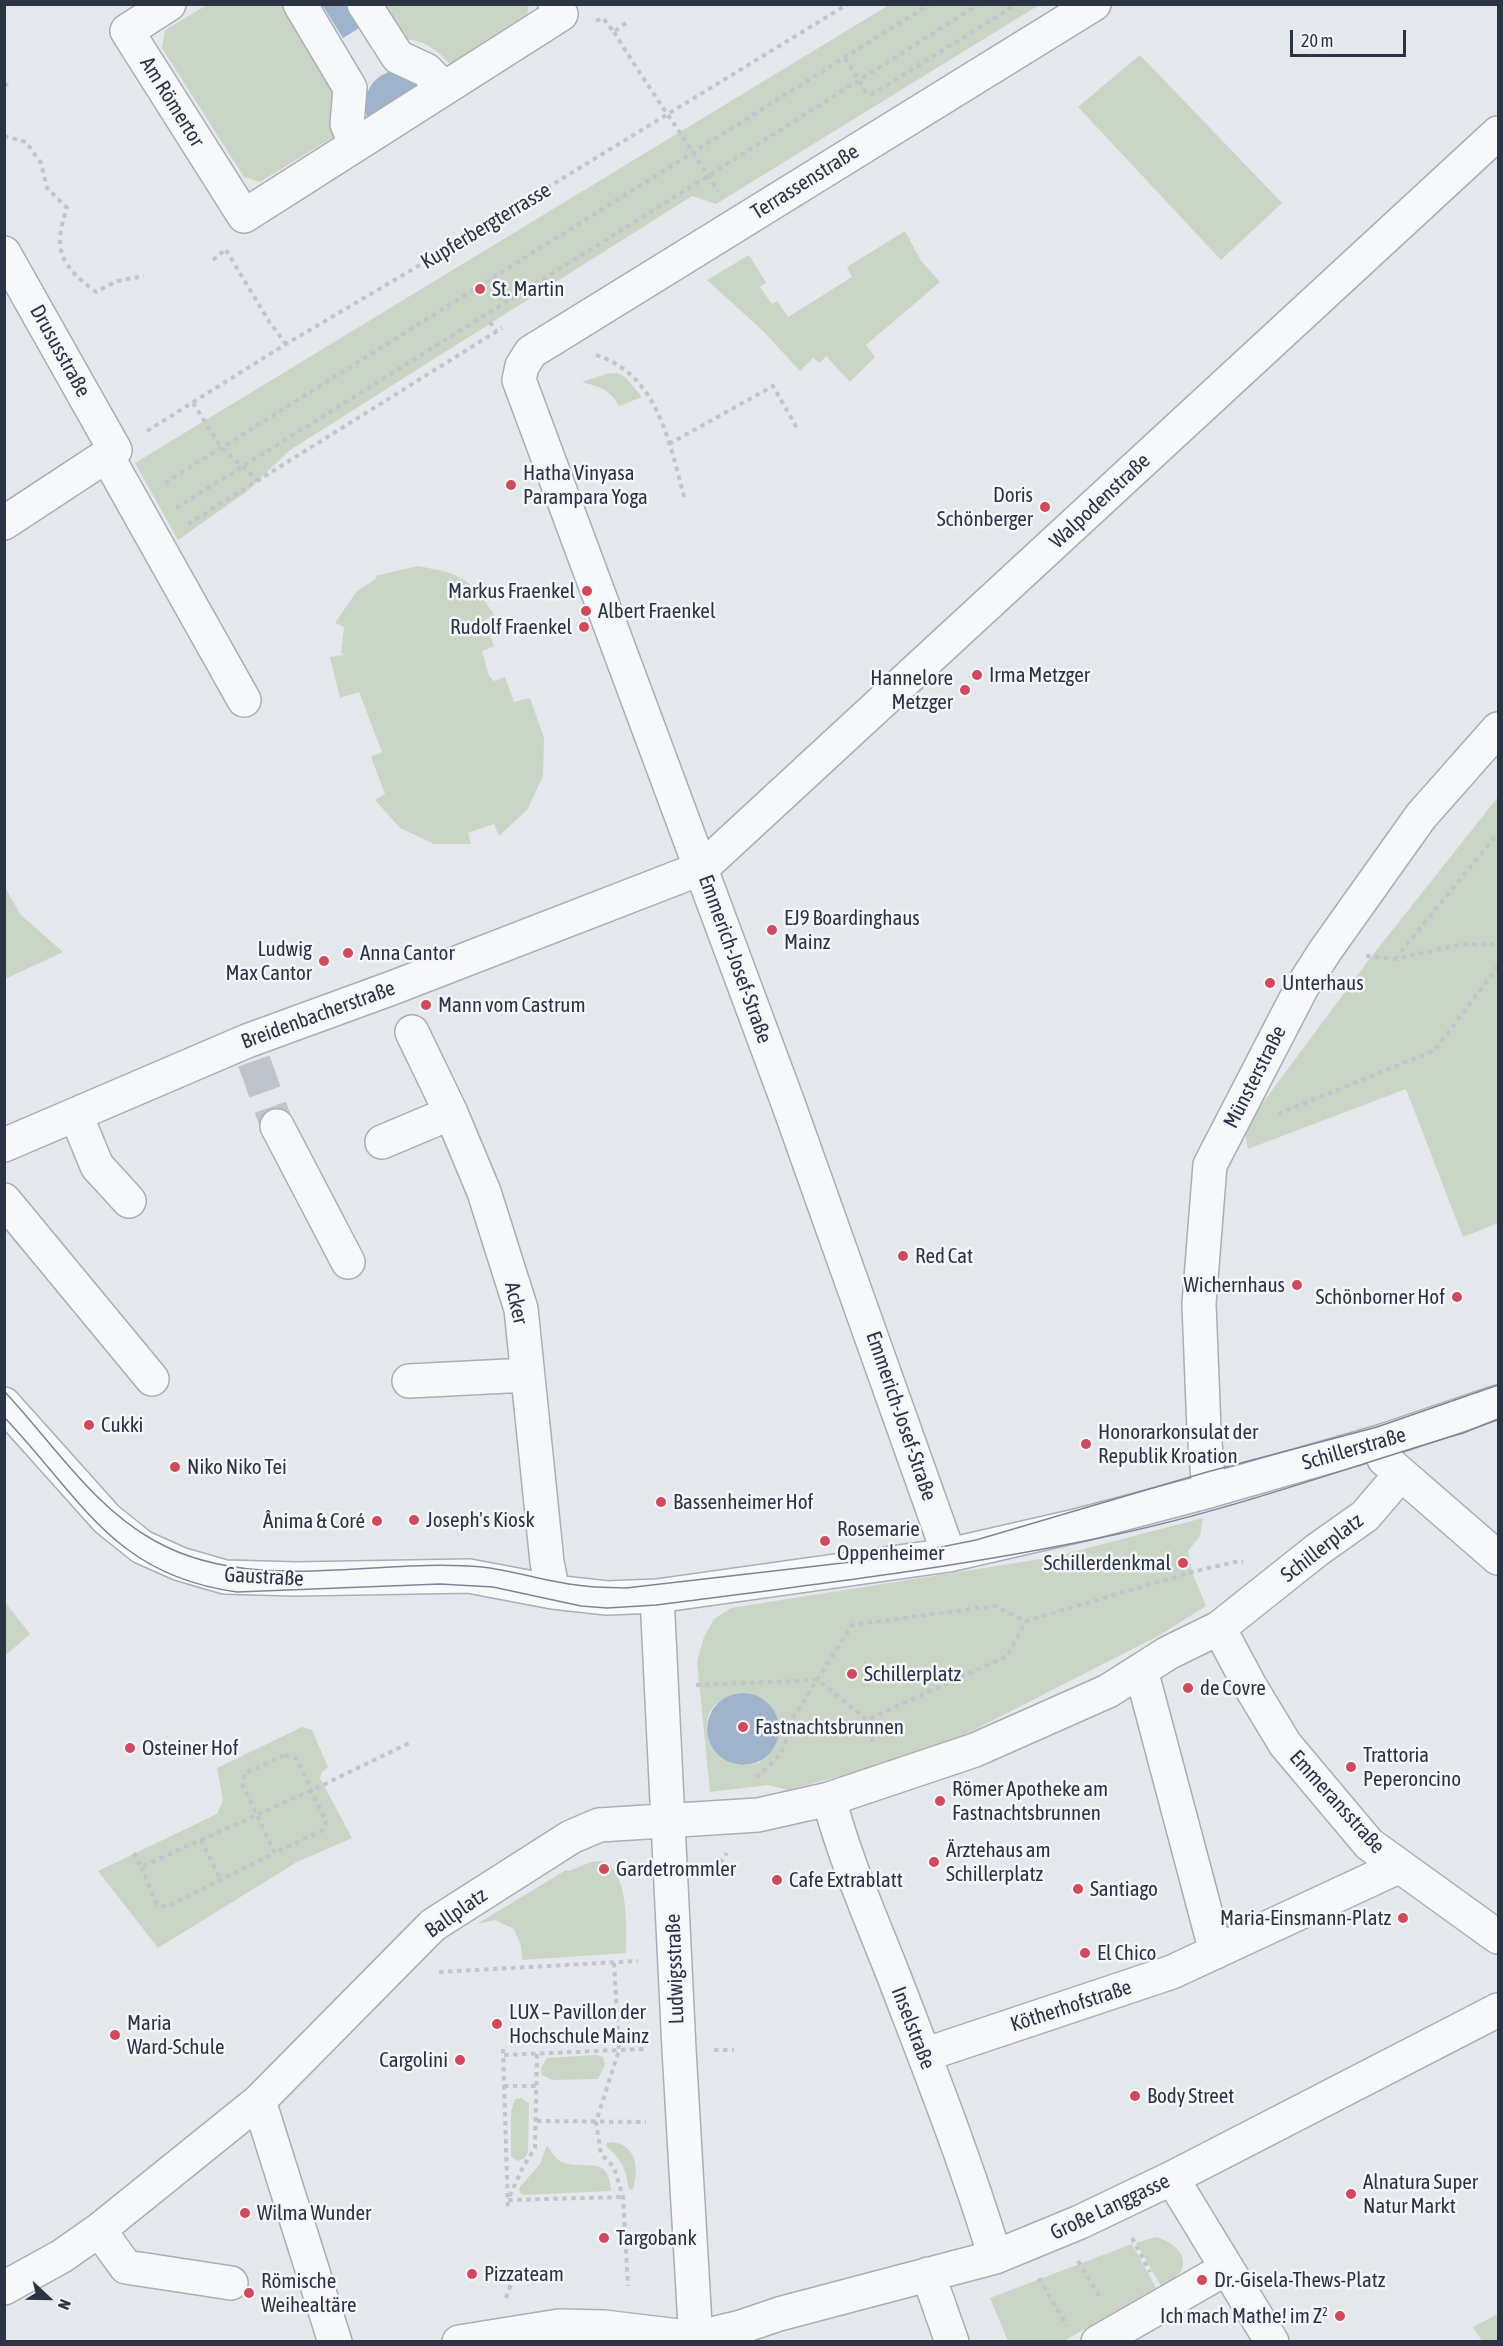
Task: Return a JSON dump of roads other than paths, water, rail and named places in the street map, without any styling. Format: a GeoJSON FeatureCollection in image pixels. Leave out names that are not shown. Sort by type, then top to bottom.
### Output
{"type":"FeatureCollection","features":[{"type":"Feature","properties":{"kind":"street","name":"Am Römertor"},"geometry":{"type":"LineString","coordinates":[[169,4],[127,31],[244,216],[356,144]]}},
{"type":"Feature","properties":{"kind":"street"},"geometry":{"type":"LineString","coordinates":[[300,4],[350,88],[347,124],[356,144],[444,88],[558,9]]}},
{"type":"Feature","properties":{"kind":"street"},"geometry":{"type":"LineString","coordinates":[[364,4],[398,57],[426,70],[444,88]]}},
{"type":"Feature","properties":{"kind":"street","name":"Terrassenstraße"},"geometry":{"type":"LineString","coordinates":[[522,366],[531,352],[549,340],[1094,4]]}},
{"type":"Feature","properties":{"kind":"street","name":"Walpodenstraße"},"geometry":{"type":"LineString","coordinates":[[702,868],[1498,133]]}},
{"type":"Feature","properties":{"kind":"street","name":"Drususstraße"},"geometry":{"type":"LineString","coordinates":[[4,253],[122,447]]}},
{"type":"Feature","properties":{"kind":"street","name":"Emmerich-Josef-Straße"},"geometry":{"type":"LineString","coordinates":[[522,366],[519,380],[702,868],[861,1303],[949,1555]]}},
{"type":"Feature","properties":{"kind":"street"},"geometry":{"type":"LineString","coordinates":[[4,523],[122,447],[150,532],[244,700]]}},
{"type":"Feature","properties":{"kind":"street","name":"Münsterstraße"},"geometry":{"type":"LineString","coordinates":[[1209,1491],[1199,1304],[1210,1165],[1302,987],[1325,951],[1421,816],[1498,729]]}},
{"type":"Feature","properties":{"kind":"street","name":"Breidenbacherstraße"},"geometry":{"type":"LineString","coordinates":[[4,1145],[76,1115],[250,1051],[392,988],[702,868]]}},
{"type":"Feature","properties":{"kind":"street","name":"Acker"},"geometry":{"type":"LineString","coordinates":[[412,1032],[451,1113],[484,1192],[521,1309],[548,1571],[553,1592]]}},
{"type":"Feature","properties":{"kind":"street"},"geometry":{"type":"LineString","coordinates":[[382,1142],[451,1113]]}},
{"type":"Feature","properties":{"kind":"street"},"geometry":{"type":"LineString","coordinates":[[76,1115],[97,1166],[129,1201]]}},
{"type":"Feature","properties":{"kind":"street"},"geometry":{"type":"LineString","coordinates":[[276,1126],[348,1262]]}},
{"type":"Feature","properties":{"kind":"street"},"geometry":{"type":"LineString","coordinates":[[4,1200],[152,1379]]}},
{"type":"Feature","properties":{"kind":"street"},"geometry":{"type":"LineString","coordinates":[[409,1380],[527,1374]]}},
{"type":"Feature","properties":{"kind":"street","name":"Schillerstraße"},"geometry":{"type":"LineString","coordinates":[[1209,1491],[1368,1445],[1498,1402]]}},
{"type":"Feature","properties":{"kind":"street","name":"Gaustraße"},"geometry":{"type":"LineString","coordinates":[[4,1404],[107,1519],[142,1547],[180,1564],[225,1577],[296,1579],[469,1576],[553,1592]]}},
{"type":"Feature","properties":{"kind":"street"},"geometry":{"type":"LineString","coordinates":[[1368,1445],[1498,1558]]}},
{"type":"Feature","properties":{"kind":"street","name":"Schillerplatz"},"geometry":{"type":"LineString","coordinates":[[668,1822],[758,1815],[829,1799],[975,1750],[1108,1691],[1168,1653],[1219,1628],[1365,1516],[1401,1473]]}},
{"type":"Feature","properties":{"kind":"street"},"geometry":{"type":"LineString","coordinates":[[553,1592],[607,1598],[657,1596],[949,1555],[1080,1525],[1209,1491]]}},
{"type":"Feature","properties":{"kind":"street","name":"Ludwigsstraße"},"geometry":{"type":"LineString","coordinates":[[657,1596],[691,2258],[690,2340]]}},
{"type":"Feature","properties":{"kind":"street","name":"Emmeransstraße"},"geometry":{"type":"LineString","coordinates":[[1219,1628],[1285,1744],[1369,1844],[1498,1937]]}},
{"type":"Feature","properties":{"kind":"street"},"geometry":{"type":"LineString","coordinates":[[1141,1670],[1216,1952]]}},
{"type":"Feature","properties":{"kind":"street","name":"Inselstraße"},"geometry":{"type":"LineString","coordinates":[[829,1799],[840,1839],[924,2055],[978,2202],[995,2257]]}},
{"type":"Feature","properties":{"kind":"street","name":"Ballplatz"},"geometry":{"type":"LineString","coordinates":[[4,2288],[62,2256],[99,2230],[259,2101],[433,1925],[571,1837],[599,1825],[668,1822]]}},
{"type":"Feature","properties":{"kind":"street","name":"Kötherhofstraße"},"geometry":{"type":"LineString","coordinates":[[924,2055],[1172,1972],[1398,1867]]}},
{"type":"Feature","properties":{"kind":"street","name":"Große Langgasse"},"geometry":{"type":"LineString","coordinates":[[690,2340],[995,2257],[1080,2222],[1173,2178],[1498,2010]]}},
{"type":"Feature","properties":{"kind":"street"},"geometry":{"type":"LineString","coordinates":[[259,2101],[335,2342]]}},
{"type":"Feature","properties":{"kind":"street"},"geometry":{"type":"LineString","coordinates":[[1173,2178],[1272,2342]]}},
{"type":"Feature","properties":{"kind":"street"},"geometry":{"type":"LineString","coordinates":[[99,2230],[126,2267],[231,2283]]}},
{"type":"Feature","properties":{"kind":"street"},"geometry":{"type":"LineString","coordinates":[[1109,2335],[1227,2268]]}},
{"type":"Feature","properties":{"kind":"street"},"geometry":{"type":"LineString","coordinates":[[928,2274],[952,2342]]}},
{"type":"Feature","properties":{"kind":"street"},"geometry":{"type":"LineString","coordinates":[[459,2342],[559,2326],[604,2326],[690,2340]]}},
{"type":"Feature","properties":{"kind":"water"},"geometry":{"type":"Polygon","coordinates":[[[322,5],[351,5],[364,25],[343,38],[322,5]]]}},
{"type":"Feature","properties":{"kind":"water"},"geometry":{"type":"Polygon","coordinates":[[[391,71],[424,81],[399,97],[399,101],[394,103],[392,101],[367,117],[366,102],[369,89],[378,78],[391,71]]]}},
{"type":"Feature","properties":{"kind":"water","name":"Fastnachtsbrunnen"},"geometry":{"type":"Polygon","coordinates":[[[750,1693],[769,1703],[777,1715],[779,1729],[777,1743],[769,1755],[757,1763],[736,1765],[717,1755],[709,1743],[707,1722],[717,1703],[729,1695],[750,1693]]]}},
{"type":"Feature","properties":{"kind":"tunnel"},"geometry":{"type":"LineString","coordinates":[[254,1061],[277,1126]]}},
{"type":"Feature","properties":{"kind":"tram line"},"geometry":{"type":"LineString","coordinates":[[4,1391],[74,1472],[112,1510],[155,1541],[193,1557],[233,1567],[274,1571],[441,1565],[482,1567],[572,1584],[626,1588],[886,1558],[976,1540],[1207,1472],[1377,1427],[1498,1385]]}},
{"type":"Feature","properties":{"kind":"tram line"},"geometry":{"type":"LineString","coordinates":[[4,1417],[103,1529],[129,1551],[159,1569],[195,1583],[237,1592],[440,1584],[493,1587],[581,1606],[607,1608],[656,1605],[888,1574],[1061,1546],[1118,1534],[1248,1500],[1463,1433],[1498,1419]]}},
{"type":"Feature","properties":{"kind":"place","name":"St. Martin"},"geometry":{"type":"Point","coordinates":[480,289]}},
{"type":"Feature","properties":{"kind":"place","name":"Hatha Vinyasa Parampara Yoga"},"geometry":{"type":"Point","coordinates":[511,485]}},
{"type":"Feature","properties":{"kind":"place","name":"Doris Schönberger"},"geometry":{"type":"Point","coordinates":[1045,507]}},
{"type":"Feature","properties":{"kind":"place","name":"Markus Fraenkel"},"geometry":{"type":"Point","coordinates":[587,591]}},
{"type":"Feature","properties":{"kind":"place","name":"Albert Fraenkel"},"geometry":{"type":"Point","coordinates":[586,611]}},
{"type":"Feature","properties":{"kind":"place","name":"Rudolf Fraenkel"},"geometry":{"type":"Point","coordinates":[584,627]}},
{"type":"Feature","properties":{"kind":"place","name":"Irma Metzger"},"geometry":{"type":"Point","coordinates":[977,675]}},
{"type":"Feature","properties":{"kind":"place","name":"Hannelore Metzger"},"geometry":{"type":"Point","coordinates":[965,690]}},
{"type":"Feature","properties":{"kind":"place","name":"EJ9 Boardinghaus Mainz"},"geometry":{"type":"Point","coordinates":[772,930]}},
{"type":"Feature","properties":{"kind":"place","name":"Anna Cantor"},"geometry":{"type":"Point","coordinates":[348,953]}},
{"type":"Feature","properties":{"kind":"place","name":"Ludwig Max Cantor"},"geometry":{"type":"Point","coordinates":[324,961]}},
{"type":"Feature","properties":{"kind":"place","name":"Unterhaus"},"geometry":{"type":"Point","coordinates":[1270,983]}},
{"type":"Feature","properties":{"kind":"place","name":"Mann vom Castrum"},"geometry":{"type":"Point","coordinates":[426,1005]}},
{"type":"Feature","properties":{"kind":"place","name":"Red Cat"},"geometry":{"type":"Point","coordinates":[903,1256]}},
{"type":"Feature","properties":{"kind":"place","name":"Wichernhaus"},"geometry":{"type":"Point","coordinates":[1297,1285]}},
{"type":"Feature","properties":{"kind":"place","name":"Schönborner Hof"},"geometry":{"type":"Point","coordinates":[1457,1297]}},
{"type":"Feature","properties":{"kind":"place","name":"Cukki"},"geometry":{"type":"Point","coordinates":[89,1425]}},
{"type":"Feature","properties":{"kind":"place","name":"Honorarkonsulat der Republik Kroation"},"geometry":{"type":"Point","coordinates":[1086,1444]}},
{"type":"Feature","properties":{"kind":"place","name":"Niko Niko Tei"},"geometry":{"type":"Point","coordinates":[175,1467]}},
{"type":"Feature","properties":{"kind":"place","name":"Bassenheimer Hof"},"geometry":{"type":"Point","coordinates":[661,1502]}},
{"type":"Feature","properties":{"kind":"place","name":"Joseph's Kiosk"},"geometry":{"type":"Point","coordinates":[414,1520]}},
{"type":"Feature","properties":{"kind":"place","name":"Ânima & Coré"},"geometry":{"type":"Point","coordinates":[377,1521]}},
{"type":"Feature","properties":{"kind":"place","name":"Rosemarie Oppenheimer"},"geometry":{"type":"Point","coordinates":[825,1541]}},
{"type":"Feature","properties":{"kind":"place","name":"Schillerdenkmal"},"geometry":{"type":"Point","coordinates":[1183,1563]}},
{"type":"Feature","properties":{"kind":"place","name":"Schillerplatz"},"geometry":{"type":"Point","coordinates":[852,1674]}},
{"type":"Feature","properties":{"kind":"place","name":"de Covre"},"geometry":{"type":"Point","coordinates":[1188,1688]}},
{"type":"Feature","properties":{"kind":"place","name":"Fastnachtsbrunnen"},"geometry":{"type":"Point","coordinates":[743,1727]}},
{"type":"Feature","properties":{"kind":"place","name":"Osteiner Hof"},"geometry":{"type":"Point","coordinates":[130,1748]}},
{"type":"Feature","properties":{"kind":"place","name":"Trattoria Peperoncino"},"geometry":{"type":"Point","coordinates":[1351,1767]}},
{"type":"Feature","properties":{"kind":"place","name":"Römer Apotheke am Fastnachtsbrunnen"},"geometry":{"type":"Point","coordinates":[940,1801]}},
{"type":"Feature","properties":{"kind":"place","name":"Ärztehaus am Schillerplatz"},"geometry":{"type":"Point","coordinates":[934,1862]}},
{"type":"Feature","properties":{"kind":"place","name":"Gardetrommler"},"geometry":{"type":"Point","coordinates":[604,1869]}},
{"type":"Feature","properties":{"kind":"place","name":"Cafe Extrablatt"},"geometry":{"type":"Point","coordinates":[777,1880]}},
{"type":"Feature","properties":{"kind":"place","name":"Santiago"},"geometry":{"type":"Point","coordinates":[1078,1889]}},
{"type":"Feature","properties":{"kind":"place","name":"Maria-Einsmann-Platz"},"geometry":{"type":"Point","coordinates":[1403,1918]}},
{"type":"Feature","properties":{"kind":"place","name":"El Chico"},"geometry":{"type":"Point","coordinates":[1085,1953]}},
{"type":"Feature","properties":{"kind":"place","name":"LUX – Pavillon der Hochschule Mainz"},"geometry":{"type":"Point","coordinates":[497,2024]}},
{"type":"Feature","properties":{"kind":"place","name":"Maria Ward-Schule"},"geometry":{"type":"Point","coordinates":[115,2035]}},
{"type":"Feature","properties":{"kind":"place","name":"Cargolini"},"geometry":{"type":"Point","coordinates":[460,2060]}},
{"type":"Feature","properties":{"kind":"place","name":"Body Street"},"geometry":{"type":"Point","coordinates":[1135,2096]}},
{"type":"Feature","properties":{"kind":"place","name":"Alnatura Super Natur Markt"},"geometry":{"type":"Point","coordinates":[1351,2194]}},
{"type":"Feature","properties":{"kind":"place","name":"Wilma Wunder"},"geometry":{"type":"Point","coordinates":[245,2213]}},
{"type":"Feature","properties":{"kind":"place","name":"Targobank"},"geometry":{"type":"Point","coordinates":[604,2238]}},
{"type":"Feature","properties":{"kind":"place","name":"Pizzateam"},"geometry":{"type":"Point","coordinates":[472,2274]}},
{"type":"Feature","properties":{"kind":"place","name":"Dr.-Gisela-Thews-Platz"},"geometry":{"type":"Point","coordinates":[1202,2280]}},
{"type":"Feature","properties":{"kind":"place","name":"Römische Weihealtäre"},"geometry":{"type":"Point","coordinates":[249,2293]}},
{"type":"Feature","properties":{"kind":"place","name":"Ich mach Mathe! im Z²"},"geometry":{"type":"Point","coordinates":[1340,2316]}}]}
